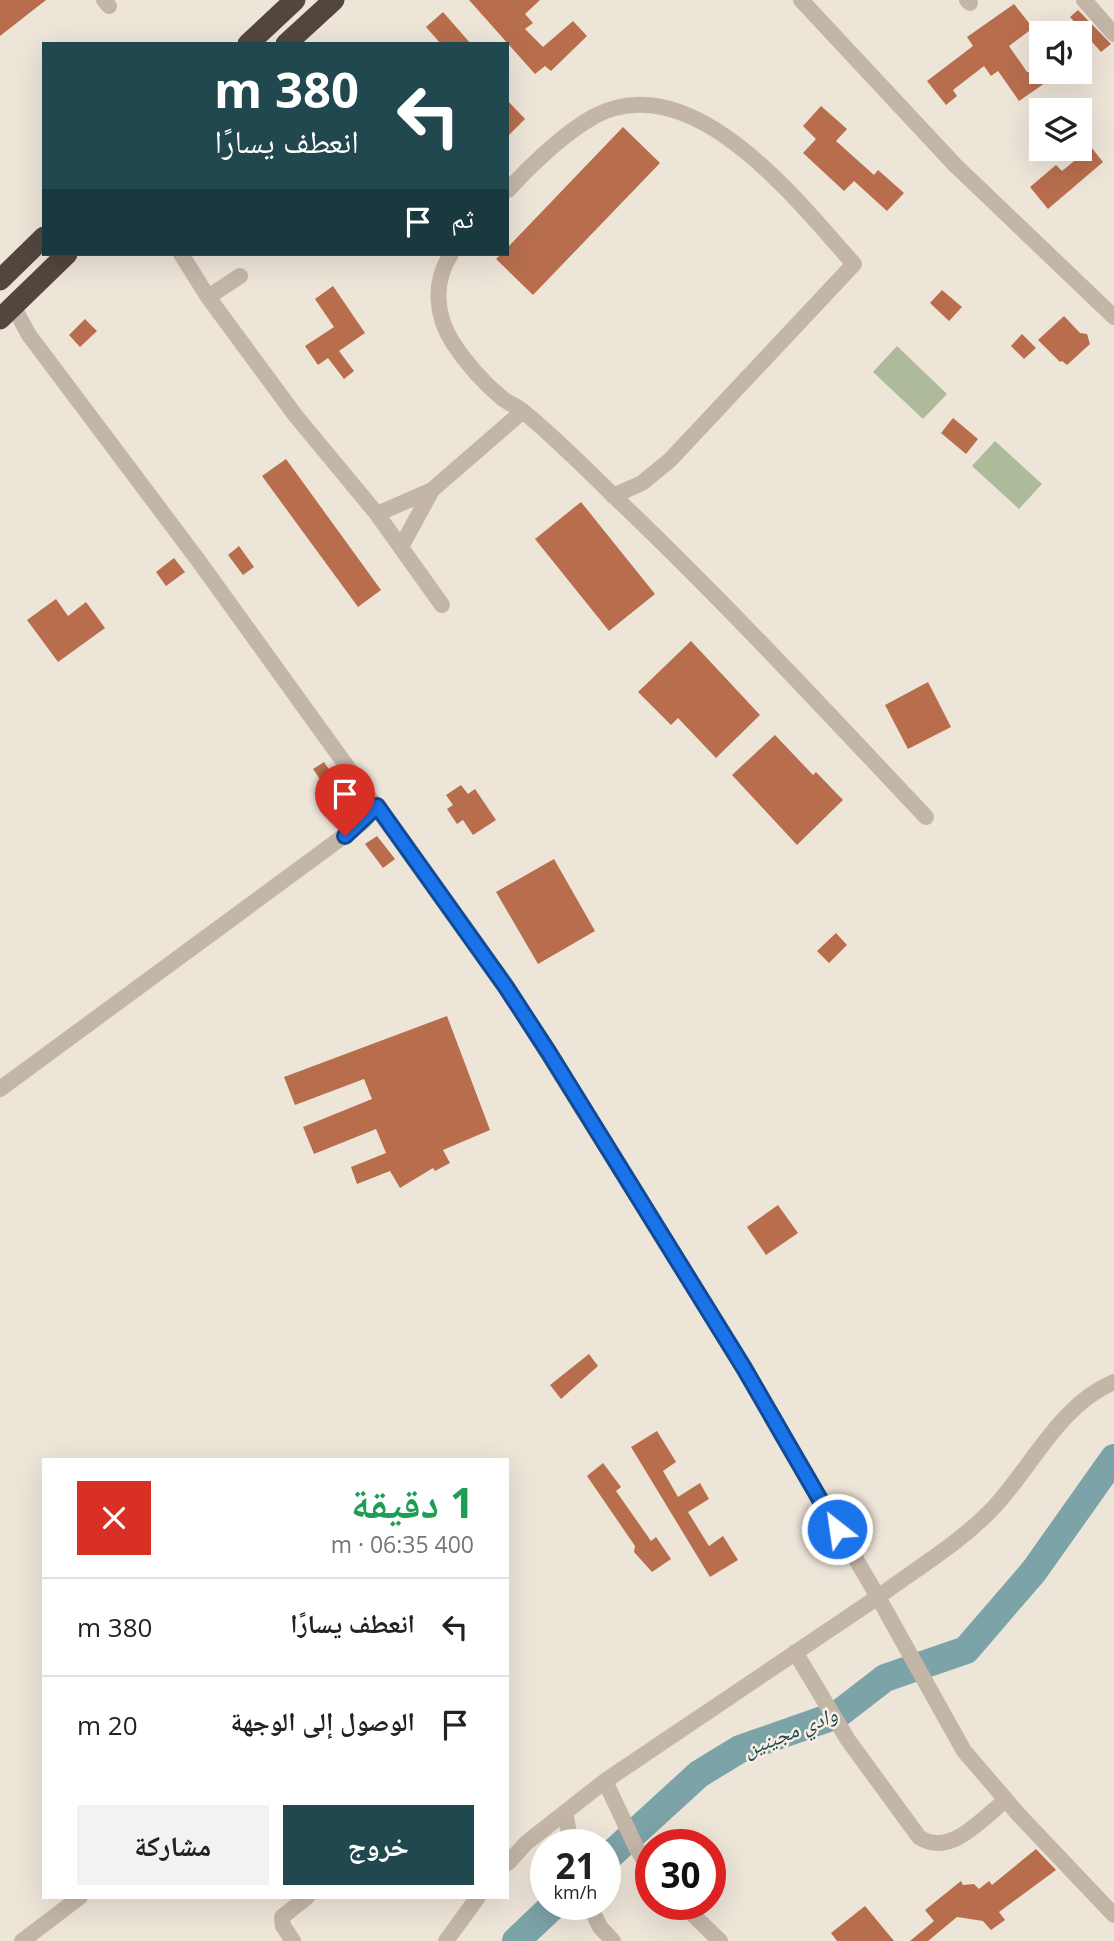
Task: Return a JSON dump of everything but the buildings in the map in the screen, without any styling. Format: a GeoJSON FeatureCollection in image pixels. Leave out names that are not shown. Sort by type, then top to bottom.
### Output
{"type":"FeatureCollection","features":[{"type":"Feature","properties":{"kind":"highway"},"geometry":{"type":"LineString","coordinates":[[250,42],[295,0]]}},
{"type":"Feature","properties":{"kind":"highway"},"geometry":{"type":"LineString","coordinates":[[288,42],[334,0]]}},
{"type":"Feature","properties":{"kind":"highway"},"geometry":{"type":"LineString","coordinates":[[0,280],[42,239]]}},
{"type":"Feature","properties":{"kind":"highway"},"geometry":{"type":"LineString","coordinates":[[6,312],[65,256]]}},
{"type":"Feature","properties":{"kind":"highway"},"geometry":{"type":"LineString","coordinates":[[21,259],[40,280]]}},
{"type":"Feature","properties":{"kind":"street"},"geometry":{"type":"LineString","coordinates":[[801,0],[955,165],[1114,317]]}},
{"type":"Feature","properties":{"kind":"street"},"geometry":{"type":"LineString","coordinates":[[1084,0],[1114,34]]}},
{"type":"Feature","properties":{"kind":"street"},"geometry":{"type":"LineString","coordinates":[[509,189],[567,135],[594,117],[634,107],[663,109],[707,124],[736,143],[769,171],[854,264],[670,460],[642,483],[613,496]]}},
{"type":"Feature","properties":{"kind":"street"},"geometry":{"type":"LineString","coordinates":[[182,256],[208,297],[333,465],[377,514],[442,605]]}},
{"type":"Feature","properties":{"kind":"street"},"geometry":{"type":"LineString","coordinates":[[450,256],[443,266],[437,296],[442,321],[453,344],[476,372],[504,400],[523,411],[735,615],[926,817]]}},
{"type":"Feature","properties":{"kind":"street"},"geometry":{"type":"LineString","coordinates":[[208,297],[240,276]]}},
{"type":"Feature","properties":{"kind":"street"},"geometry":{"type":"LineString","coordinates":[[6,312],[29,335],[198,560],[506,987],[744,1368],[910,1651],[927,1688],[964,1751],[1114,1915]]}},
{"type":"Feature","properties":{"kind":"street"},"geometry":{"type":"LineString","coordinates":[[377,514],[432,490],[523,411]]}},
{"type":"Feature","properties":{"kind":"street"},"geometry":{"type":"LineString","coordinates":[[401,547],[432,490]]}},
{"type":"Feature","properties":{"kind":"street"},"geometry":{"type":"LineString","coordinates":[[0,1089],[363,822],[377,806]]}},
{"type":"Feature","properties":{"kind":"street"},"geometry":{"type":"LineString","coordinates":[[509,1862],[526,1843],[605,1781],[878,1597],[976,1525],[1079,1405],[1114,1382]]}},
{"type":"Feature","properties":{"kind":"street"},"geometry":{"type":"LineString","coordinates":[[795,1652],[848,1740],[908,1825],[930,1844],[950,1843],[1006,1800]]}},
{"type":"Feature","properties":{"kind":"street"},"geometry":{"type":"LineString","coordinates":[[605,1781],[635,1844]]}},
{"type":"Feature","properties":{"kind":"street"},"geometry":{"type":"LineString","coordinates":[[565,1812],[569,1829]]}},
{"type":"Feature","properties":{"kind":"street"},"geometry":{"type":"LineString","coordinates":[[22,1941],[77,1899]]}},
{"type":"Feature","properties":{"kind":"street"},"geometry":{"type":"LineString","coordinates":[[293,1941],[283,1926],[282,1917],[304,1899]]}},
{"type":"Feature","properties":{"kind":"street"},"geometry":{"type":"LineString","coordinates":[[446,1941],[477,1899]]}},
{"type":"Feature","properties":{"kind":"street"},"geometry":{"type":"LineString","coordinates":[[596,1920],[613,1941]]}},
{"type":"Feature","properties":{"kind":"street"},"geometry":{"type":"LineString","coordinates":[[698,1920],[720,1941]]}},
{"type":"Feature","properties":{"kind":"green space"},"geometry":{"type":"Polygon","coordinates":[[[897,346],[947,394],[923,419],[873,372],[897,346]]]}},
{"type":"Feature","properties":{"kind":"green space"},"geometry":{"type":"Polygon","coordinates":[[[995,441],[1042,484],[1019,509],[972,466],[995,441]]]}},
{"type":"Feature","properties":{"kind":"waterway","name":"وادي مجينين"},"geometry":{"type":"LineString","coordinates":[[621,1845],[699,1774],[740,1749],[837,1715],[885,1678],[966,1650],[1034,1571],[1114,1458]]}},
{"type":"Feature","properties":{"kind":"waterway","name":"وادي مجينين"},"geometry":{"type":"LineString","coordinates":[[516,1941],[538,1920]]}},
{"type":"Feature","properties":{"kind":"route"},"geometry":{"type":"LineString","coordinates":[[345,836],[377,806],[506,987],[744,1368],[837,1529]]}}]}
